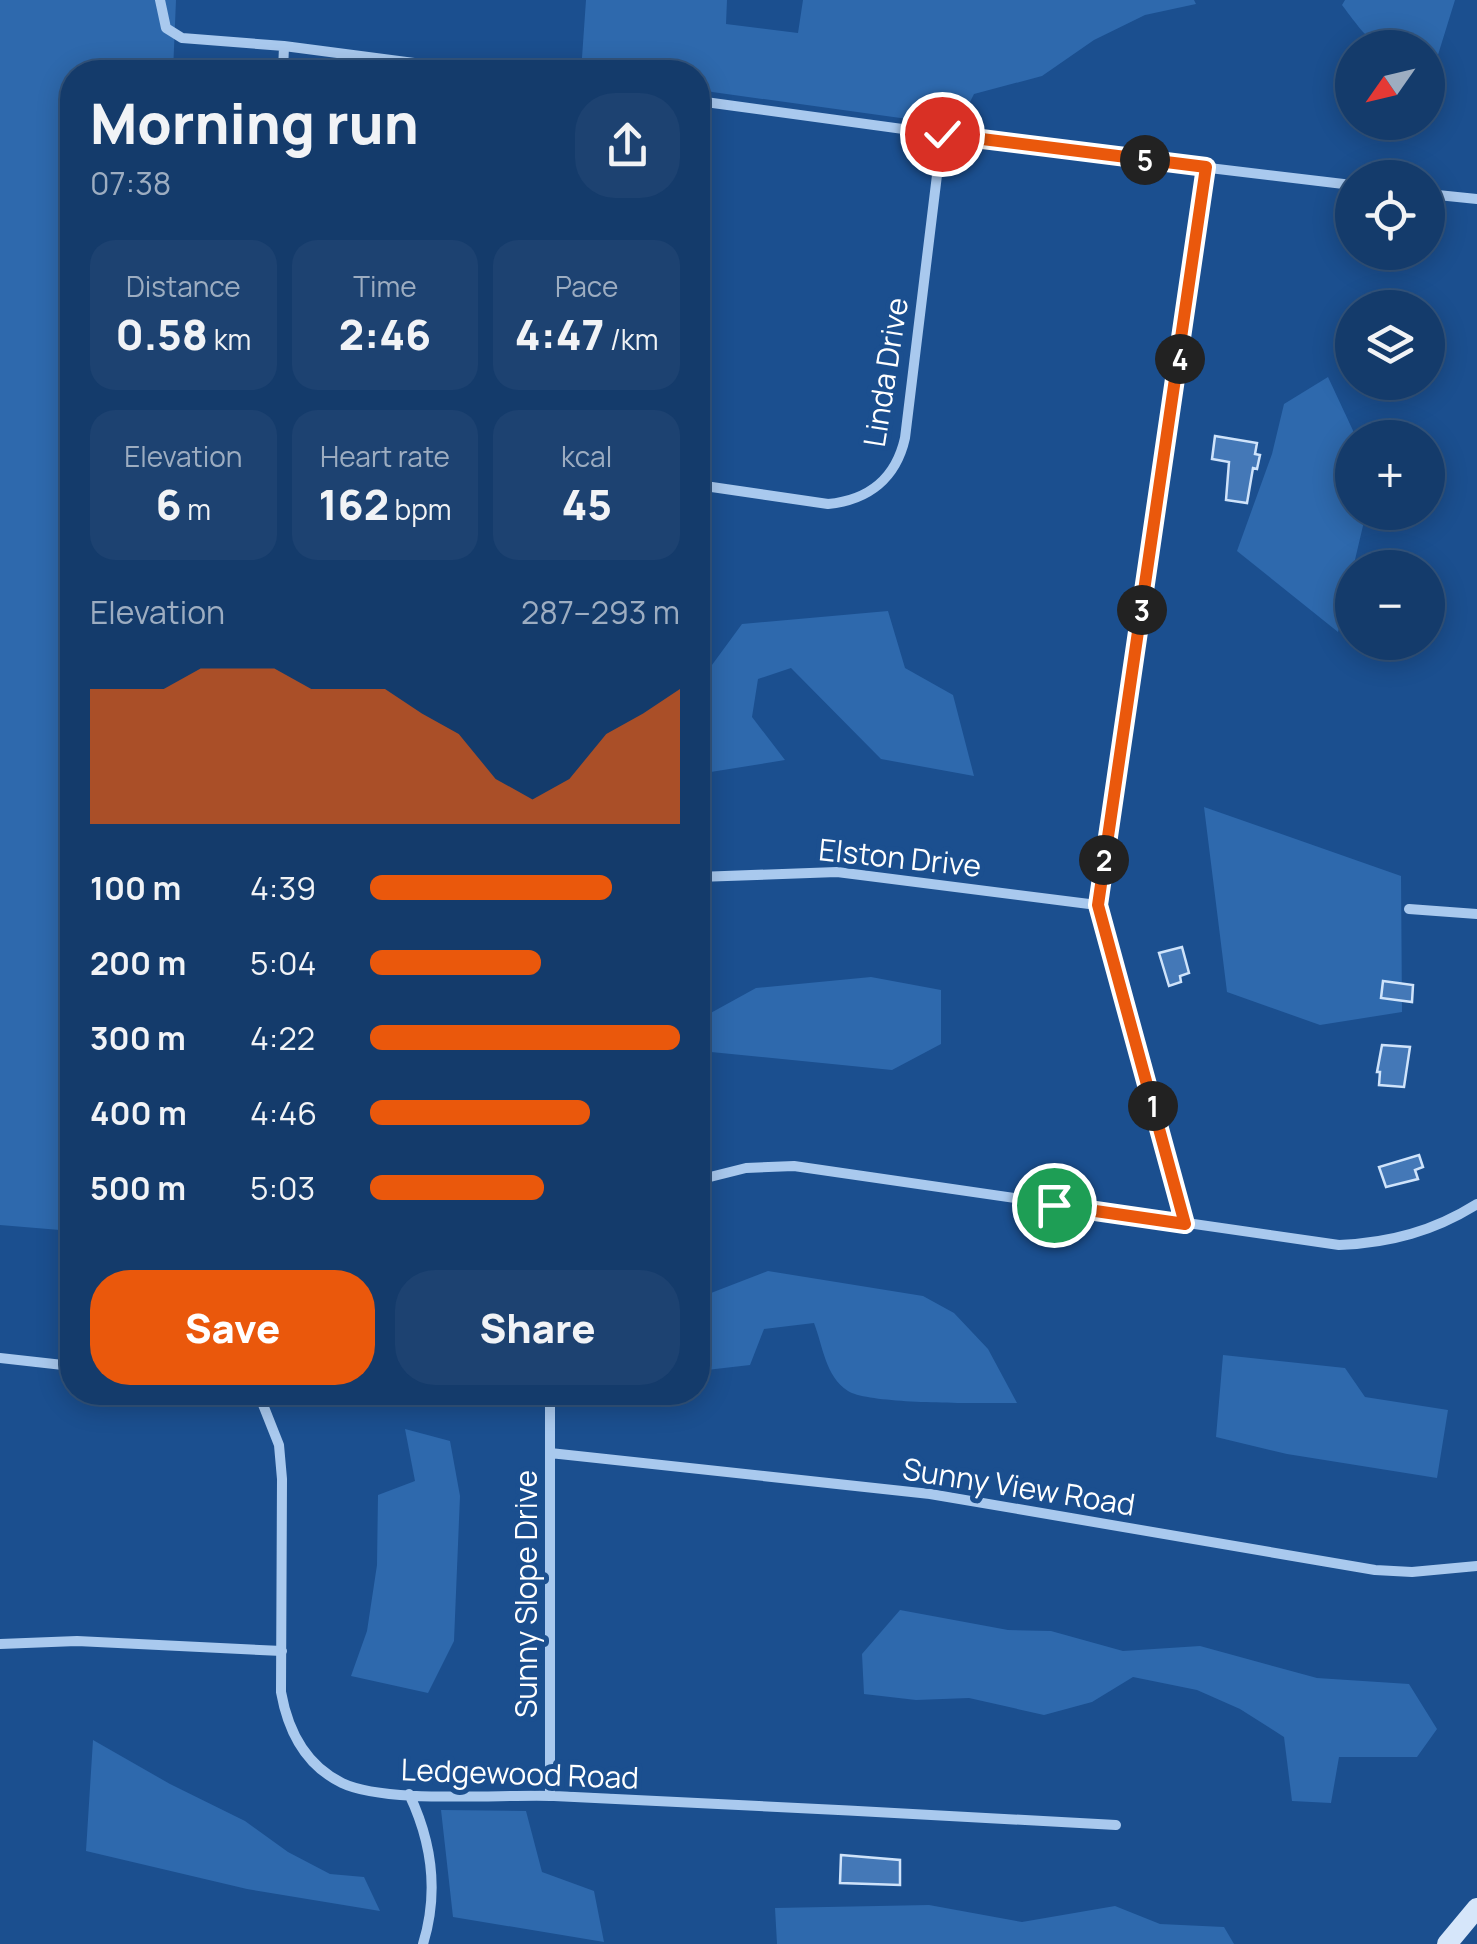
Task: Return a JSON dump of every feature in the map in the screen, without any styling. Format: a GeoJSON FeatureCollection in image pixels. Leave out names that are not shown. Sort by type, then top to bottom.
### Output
{"type":"FeatureCollection","features":[{"type":"Feature","properties":{"kind":"main road"},"geometry":{"type":"LineString","coordinates":[[1447,1944],[1477,1908]]}},
{"type":"Feature","properties":{"kind":"street"},"geometry":{"type":"LineString","coordinates":[[160,0],[166,28],[182,38],[391,60]]}},
{"type":"Feature","properties":{"kind":"street"},"geometry":{"type":"LineString","coordinates":[[283,60],[284,46]]}},
{"type":"Feature","properties":{"kind":"street"},"geometry":{"type":"LineString","coordinates":[[710,104],[1335,183]]}},
{"type":"Feature","properties":{"kind":"street","name":"Linda Drive"},"geometry":{"type":"LineString","coordinates":[[710,488],[828,504],[873,490],[894,468],[906,438],[942,134]]}},
{"type":"Feature","properties":{"kind":"street"},"geometry":{"type":"LineString","coordinates":[[1185,1224],[1098,905],[1206,167]]}},
{"type":"Feature","properties":{"kind":"street"},"geometry":{"type":"LineString","coordinates":[[1445,196],[1477,200]]}},
{"type":"Feature","properties":{"kind":"street","name":"Elston Drive"},"geometry":{"type":"LineString","coordinates":[[710,877],[837,872],[1098,905]]}},
{"type":"Feature","properties":{"kind":"street"},"geometry":{"type":"LineString","coordinates":[[1408,909],[1477,914]]}},
{"type":"Feature","properties":{"kind":"street"},"geometry":{"type":"LineString","coordinates":[[710,1177],[746,1168],[794,1166],[1314,1242],[1364,1244],[1424,1231],[1477,1204]]}},
{"type":"Feature","properties":{"kind":"street"},"geometry":{"type":"LineString","coordinates":[[0,1358],[60,1365]]}},
{"type":"Feature","properties":{"kind":"street","name":"Ledgewood Road"},"geometry":{"type":"LineString","coordinates":[[263,1405],[279,1445],[282,1479],[285,1715],[306,1755],[341,1783],[362,1791],[410,1794],[550,1796],[1116,1824]]}},
{"type":"Feature","properties":{"kind":"street","name":"Sunny Slope Drive"},"geometry":{"type":"LineString","coordinates":[[550,1405],[550,1796]]}},
{"type":"Feature","properties":{"kind":"street","name":"Sunny View Road"},"geometry":{"type":"LineString","coordinates":[[550,1453],[930,1494],[1375,1570],[1412,1572],[1477,1566]]}},
{"type":"Feature","properties":{"kind":"street"},"geometry":{"type":"LineString","coordinates":[[0,1644],[77,1641],[282,1651]]}},
{"type":"Feature","properties":{"kind":"street"},"geometry":{"type":"LineString","coordinates":[[410,1794],[425,1833],[432,1872],[430,1912],[422,1944]]}},
{"type":"Feature","properties":{"kind":"shaded area"},"geometry":{"type":"Polygon","coordinates":[[[0,0],[176,0],[174,60],[60,60],[60,1230],[0,1225],[0,0]]]}},
{"type":"Feature","properties":{"kind":"shaded area"},"geometry":{"type":"Polygon","coordinates":[[[586,0],[727,0],[726,24],[798,33],[803,0],[1194,0],[1196,4],[1145,15],[1094,40],[1042,76],[974,94],[958,126],[710,92],[710,60],[582,60],[586,0]]]}},
{"type":"Feature","properties":{"kind":"shaded area"},"geometry":{"type":"Polygon","coordinates":[[[1345,0],[1455,0],[1445,32],[1362,30],[1342,5],[1345,0]]]}},
{"type":"Feature","properties":{"kind":"shaded area"},"geometry":{"type":"Polygon","coordinates":[[[1328,377],[1335,400],[1339,400],[1348,420],[1335,420],[1335,530],[1362,530],[1357,550],[1335,550],[1335,630],[1237,551],[1272,454],[1284,404],[1328,377]]]}},
{"type":"Feature","properties":{"kind":"shaded area"},"geometry":{"type":"Polygon","coordinates":[[[888,611],[905,668],[953,695],[974,776],[881,759],[791,668],[758,679],[752,717],[785,760],[710,772],[710,668],[742,624],[888,611]]]}},
{"type":"Feature","properties":{"kind":"shaded area"},"geometry":{"type":"Polygon","coordinates":[[[1204,807],[1401,876],[1402,1012],[1320,1025],[1227,992],[1204,807]]]}},
{"type":"Feature","properties":{"kind":"shaded area"},"geometry":{"type":"Polygon","coordinates":[[[871,977],[941,990],[941,1044],[892,1070],[711,1052],[710,1013],[756,988],[871,977]]]}},
{"type":"Feature","properties":{"kind":"shaded area"},"geometry":{"type":"Polygon","coordinates":[[[768,1271],[923,1296],[954,1313],[988,1349],[1017,1403],[903,1401],[860,1396],[848,1391],[834,1377],[814,1323],[764,1329],[750,1365],[710,1370],[710,1293],[768,1271]]]}},
{"type":"Feature","properties":{"kind":"shaded area"},"geometry":{"type":"Polygon","coordinates":[[[1223,1355],[1345,1368],[1365,1397],[1448,1410],[1437,1478],[1287,1454],[1216,1437],[1223,1355]]]}},
{"type":"Feature","properties":{"kind":"shaded area"},"geometry":{"type":"Polygon","coordinates":[[[405,1429],[450,1441],[460,1496],[454,1641],[428,1693],[351,1676],[367,1631],[377,1565],[378,1495],[415,1481],[405,1429]]]}},
{"type":"Feature","properties":{"kind":"shaded area"},"geometry":{"type":"Polygon","coordinates":[[[900,1610],[1008,1630],[1051,1631],[1123,1651],[1200,1646],[1317,1678],[1409,1684],[1437,1729],[1417,1757],[1339,1757],[1331,1803],[1292,1801],[1284,1737],[1240,1709],[1197,1690],[1133,1677],[1092,1702],[1044,1715],[969,1698],[916,1700],[864,1694],[862,1654],[900,1610]]]}},
{"type":"Feature","properties":{"kind":"shaded area"},"geometry":{"type":"Polygon","coordinates":[[[93,1740],[245,1821],[288,1852],[330,1874],[364,1877],[380,1911],[247,1889],[86,1851],[93,1740]]]}},
{"type":"Feature","properties":{"kind":"shaded area"},"geometry":{"type":"Polygon","coordinates":[[[441,1810],[526,1811],[542,1872],[594,1891],[604,1942],[453,1917],[441,1810]]]}},
{"type":"Feature","properties":{"kind":"shaded area"},"geometry":{"type":"Polygon","coordinates":[[[929,1905],[1022,1922],[1115,1906],[1160,1924],[1224,1927],[1234,1944],[777,1944],[775,1908],[929,1905]]]}},
{"type":"Feature","properties":{"kind":"building"},"geometry":{"type":"Polygon","coordinates":[[[1215,436],[1257,443],[1255,454],[1260,455],[1257,469],[1253,468],[1247,503],[1226,500],[1229,462],[1212,459],[1215,436]]]}},
{"type":"Feature","properties":{"kind":"building"},"geometry":{"type":"Polygon","coordinates":[[[1182,947],[1189,973],[1180,976],[1181,982],[1169,986],[1159,953],[1182,947]]]}},
{"type":"Feature","properties":{"kind":"building"},"geometry":{"type":"Polygon","coordinates":[[[1383,981],[1413,985],[1412,1002],[1381,998],[1383,981]]]}},
{"type":"Feature","properties":{"kind":"building"},"geometry":{"type":"Polygon","coordinates":[[[1382,1045],[1410,1047],[1404,1087],[1379,1085],[1382,1045]]]}},
{"type":"Feature","properties":{"kind":"building"},"geometry":{"type":"Polygon","coordinates":[[[1419,1155],[1423,1167],[1415,1170],[1418,1179],[1386,1187],[1379,1167],[1419,1155]]]}},
{"type":"Feature","properties":{"kind":"building"},"geometry":{"type":"Polygon","coordinates":[[[841,1855],[900,1860],[900,1885],[840,1883],[841,1855]]]}},
{"type":"Feature","properties":{"kind":"route"},"geometry":{"type":"LineString","coordinates":[[942,134],[1206,167],[1098,905],[1185,1224],[1054,1205]]}}]}
